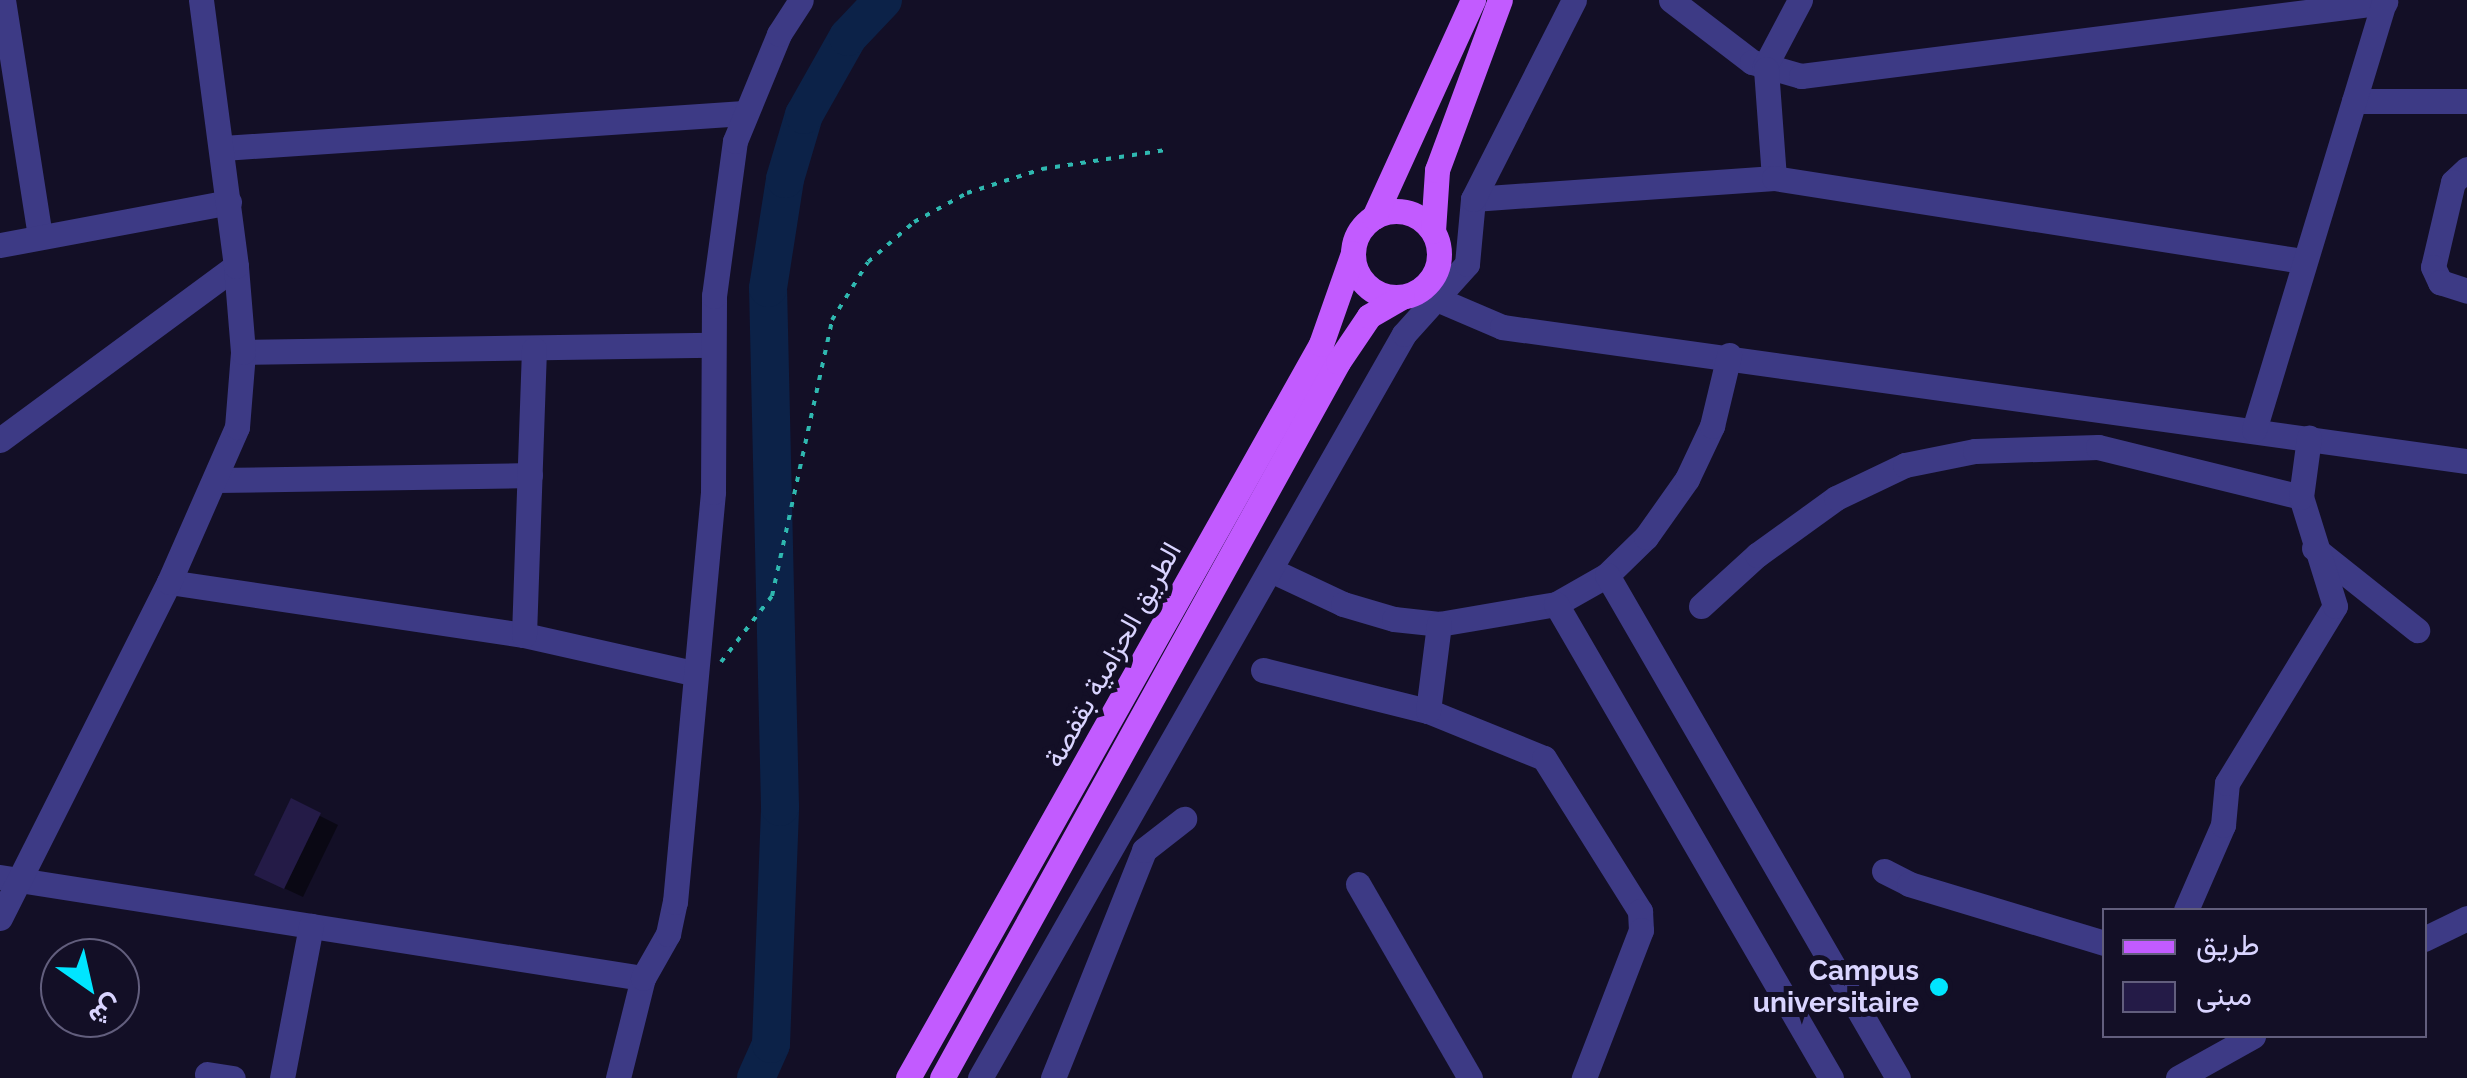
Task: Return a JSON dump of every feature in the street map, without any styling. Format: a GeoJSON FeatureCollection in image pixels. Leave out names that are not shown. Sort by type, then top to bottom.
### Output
{"type":"FeatureCollection","features":[{"type":"Feature","properties":{"kind":"main road"},"geometry":{"type":"LineString","coordinates":[[1472,0],[1374,217],[1360,230],[1352,254],[1367,287],[1430,288],[1437,170],[1500,0]]}},
{"type":"Feature","properties":{"kind":"main road"},"geometry":{"type":"LineString","coordinates":[[1374,217],[1403,211],[1434,231]]}},
{"type":"Feature","properties":{"kind":"main road","name":"الطريق الحزامية بقفصة"},"geometry":{"type":"LineString","coordinates":[[908,1078],[1311,361],[1352,254]]}},
{"type":"Feature","properties":{"kind":"main road","name":"الطريق الحزامية بقفصة"},"geometry":{"type":"LineString","coordinates":[[942,1078],[1338,362],[1370,316],[1430,288]]}},
{"type":"Feature","properties":{"kind":"street"},"geometry":{"type":"LineString","coordinates":[[3,0],[40,236]]}},
{"type":"Feature","properties":{"kind":"street"},"geometry":{"type":"LineString","coordinates":[[0,918],[10,878],[168,582],[238,427],[243,352],[236,266],[201,0]]}},
{"type":"Feature","properties":{"kind":"street"},"geometry":{"type":"LineString","coordinates":[[618,1078],[643,978],[668,934],[675,902],[692,673],[713,492],[712,345],[724,218],[744,114],[801,0]]}},
{"type":"Feature","properties":{"kind":"street"},"geometry":{"type":"LineString","coordinates":[[980,1078],[1430,288],[1467,264],[1473,199],[1574,0]]}},
{"type":"Feature","properties":{"kind":"street"},"geometry":{"type":"LineString","coordinates":[[1671,0],[1765,69],[1801,76],[2264,9],[2385,1],[2254,430]]}},
{"type":"Feature","properties":{"kind":"street"},"geometry":{"type":"LineString","coordinates":[[1774,178],[1765,69],[1800,0]]}},
{"type":"Feature","properties":{"kind":"street"},"geometry":{"type":"LineString","coordinates":[[2354,101],[2467,102]]}},
{"type":"Feature","properties":{"kind":"street"},"geometry":{"type":"LineString","coordinates":[[222,148],[744,114]]}},
{"type":"Feature","properties":{"kind":"street"},"geometry":{"type":"LineString","coordinates":[[2467,169],[2453,182],[2432,267],[2440,282],[2467,291]]}},
{"type":"Feature","properties":{"kind":"street"},"geometry":{"type":"LineString","coordinates":[[1473,199],[1774,178],[2303,261]]}},
{"type":"Feature","properties":{"kind":"street"},"geometry":{"type":"LineString","coordinates":[[0,244],[229,202]]}},
{"type":"Feature","properties":{"kind":"street"},"geometry":{"type":"LineString","coordinates":[[0,440],[236,266]]}},
{"type":"Feature","properties":{"kind":"street"},"geometry":{"type":"LineString","coordinates":[[1430,288],[1502,327],[2467,460]]}},
{"type":"Feature","properties":{"kind":"street"},"geometry":{"type":"LineString","coordinates":[[243,352],[712,345]]}},
{"type":"Feature","properties":{"kind":"street"},"geometry":{"type":"LineString","coordinates":[[524,635],[534,349]]}},
{"type":"Feature","properties":{"kind":"street"},"geometry":{"type":"LineString","coordinates":[[1272,571],[1342,604],[1439,624],[1556,604],[1606,575],[1646,537],[1688,479],[1712,426],[1729,356]]}},
{"type":"Feature","properties":{"kind":"street"},"geometry":{"type":"LineString","coordinates":[[2187,908],[2223,825],[2227,783],[2330,623],[2335,606],[2301,497],[2308,438]]}},
{"type":"Feature","properties":{"kind":"street"},"geometry":{"type":"LineString","coordinates":[[1701,606],[1757,555],[1836,498],[1905,465],[1975,451],[2098,447],[2301,497]]}},
{"type":"Feature","properties":{"kind":"street"},"geometry":{"type":"LineString","coordinates":[[216,480],[530,476]]}},
{"type":"Feature","properties":{"kind":"street"},"geometry":{"type":"LineString","coordinates":[[2314,548],[2416,630]]}},
{"type":"Feature","properties":{"kind":"street"},"geometry":{"type":"LineString","coordinates":[[1606,575],[1898,1078]]}},
{"type":"Feature","properties":{"kind":"street"},"geometry":{"type":"LineString","coordinates":[[168,582],[524,635],[692,673]]}},
{"type":"Feature","properties":{"kind":"street"},"geometry":{"type":"LineString","coordinates":[[1556,604],[1831,1078]]}},
{"type":"Feature","properties":{"kind":"street"},"geometry":{"type":"LineString","coordinates":[[1428,712],[1439,624]]}},
{"type":"Feature","properties":{"kind":"street"},"geometry":{"type":"LineString","coordinates":[[1264,670],[1428,712],[1544,758],[1640,911],[1641,930],[1584,1078]]}},
{"type":"Feature","properties":{"kind":"street"},"geometry":{"type":"LineString","coordinates":[[1053,1078],[1144,850],[1184,819]]}},
{"type":"Feature","properties":{"kind":"street"},"geometry":{"type":"LineString","coordinates":[[1884,871],[1908,884],[2102,941]]}},
{"type":"Feature","properties":{"kind":"street"},"geometry":{"type":"LineString","coordinates":[[10,878],[643,978]]}},
{"type":"Feature","properties":{"kind":"street"},"geometry":{"type":"LineString","coordinates":[[1358,884],[1470,1078]]}},
{"type":"Feature","properties":{"kind":"street"},"geometry":{"type":"LineString","coordinates":[[2427,938],[2467,918]]}},
{"type":"Feature","properties":{"kind":"street"},"geometry":{"type":"LineString","coordinates":[[282,1078],[311,926]]}},
{"type":"Feature","properties":{"kind":"street"},"geometry":{"type":"LineString","coordinates":[[2178,1078],[2248,1038]]}},
{"type":"Feature","properties":{"kind":"street"},"geometry":{"type":"LineString","coordinates":[[207,1074],[234,1078]]}},
{"type":"Feature","properties":{"kind":"path"},"geometry":{"type":"LineString","coordinates":[[692,673],[722,661],[772,596],[832,320],[868,262],[914,222],[967,193],[1042,169],[1166,150]]}},
{"type":"Feature","properties":{"kind":"building"},"geometry":{"type":"Polygon","coordinates":[[[291,798],[321,813],[284,889],[254,875],[291,798]]]}},
{"type":"Feature","properties":{"kind":"waterway"},"geometry":{"type":"LineString","coordinates":[[756,1078],[771,1044],[780,807],[768,288],[785,179],[804,115],[848,37],[883,0]]}},
{"type":"Feature","properties":{"kind":"place","name":"Campus universitaire"},"geometry":{"type":"Point","coordinates":[1939,987]}}]}
